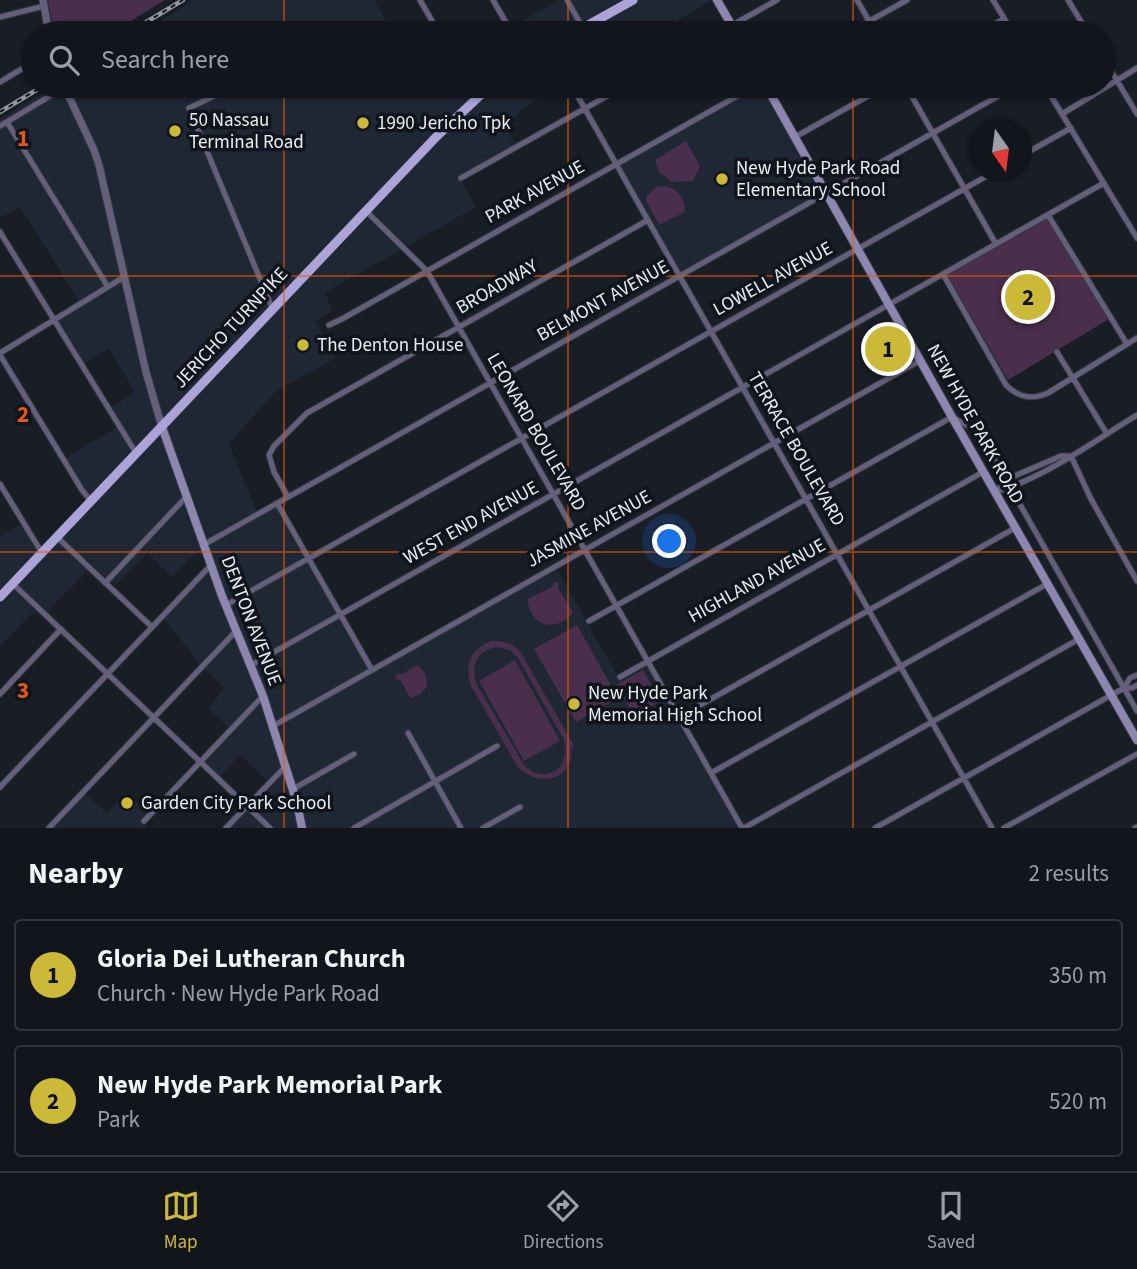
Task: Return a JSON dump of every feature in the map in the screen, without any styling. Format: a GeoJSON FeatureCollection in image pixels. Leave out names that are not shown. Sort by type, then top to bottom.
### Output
{"type":"FeatureCollection","features":[{"type":"Feature","properties":{"kind":"main road"},"geometry":{"type":"LineString","coordinates":[[596,21],[633,0]]}},
{"type":"Feature","properties":{"kind":"main road"},"geometry":{"type":"LineString","coordinates":[[717,0],[729,21]]}},
{"type":"Feature","properties":{"kind":"main road","name":"JERICHO TURNPIKE"},"geometry":{"type":"LineString","coordinates":[[0,597],[366,211],[477,98]]}},
{"type":"Feature","properties":{"kind":"main road","name":"NEW HYDE PARK ROAD"},"geometry":{"type":"LineString","coordinates":[[773,98],[1137,740]]}},
{"type":"Feature","properties":{"kind":"main road","name":"DENTON AVENUE"},"geometry":{"type":"LineString","coordinates":[[162,427],[226,605],[263,696],[302,828]]}},
{"type":"Feature","properties":{"kind":"street"},"geometry":{"type":"LineString","coordinates":[[420,0],[432,21]]}},
{"type":"Feature","properties":{"kind":"street"},"geometry":{"type":"LineString","coordinates":[[493,0],[505,21]]}},
{"type":"Feature","properties":{"kind":"street"},"geometry":{"type":"LineString","coordinates":[[567,0],[579,21]]}},
{"type":"Feature","properties":{"kind":"street"},"geometry":{"type":"LineString","coordinates":[[746,21],[777,0]]}},
{"type":"Feature","properties":{"kind":"street"},"geometry":{"type":"LineString","coordinates":[[858,0],[870,21],[907,0]]}},
{"type":"Feature","properties":{"kind":"street"},"geometry":{"type":"LineString","coordinates":[[993,0],[1004,19],[1000,21]]}},
{"type":"Feature","properties":{"kind":"street"},"geometry":{"type":"LineString","coordinates":[[1068,0],[1081,21]]}},
{"type":"Feature","properties":{"kind":"street"},"geometry":{"type":"LineString","coordinates":[[0,17],[44,3],[47,21]]}},
{"type":"Feature","properties":{"kind":"street"},"geometry":{"type":"LineString","coordinates":[[1137,68],[1117,81],[1137,114]]}},
{"type":"Feature","properties":{"kind":"street"},"geometry":{"type":"LineString","coordinates":[[0,82],[21,69]]}},
{"type":"Feature","properties":{"kind":"street"},"geometry":{"type":"LineString","coordinates":[[0,126],[45,98]]}},
{"type":"Feature","properties":{"kind":"street"},"geometry":{"type":"LineString","coordinates":[[69,98],[96,160],[146,372],[162,427]]}},
{"type":"Feature","properties":{"kind":"street"},"geometry":{"type":"LineString","coordinates":[[210,98],[189,108],[273,310]]}},
{"type":"Feature","properties":{"kind":"street","name":"TERRACE BOULEVARD"},"geometry":{"type":"LineString","coordinates":[[579,98],[992,828]]}},
{"type":"Feature","properties":{"kind":"street"},"geometry":{"type":"LineString","coordinates":[[461,178],[603,98]]}},
{"type":"Feature","properties":{"kind":"street","name":"PARK AVENUE"},"geometry":{"type":"LineString","coordinates":[[329,325],[734,98]]}},
{"type":"Feature","properties":{"kind":"street"},"geometry":{"type":"LineString","coordinates":[[795,137],[865,98]]}},
{"type":"Feature","properties":{"kind":"street"},"geometry":{"type":"LineString","coordinates":[[913,98],[996,244]]}},
{"type":"Feature","properties":{"kind":"street","name":"BELMONT AVENUE"},"geometry":{"type":"LineString","coordinates":[[205,544],[995,98]]}},
{"type":"Feature","properties":{"kind":"street"},"geometry":{"type":"LineString","coordinates":[[1052,98],[1137,237]]}},
{"type":"Feature","properties":{"kind":"street"},"geometry":{"type":"LineString","coordinates":[[1062,114],[1089,98]]}},
{"type":"Feature","properties":{"kind":"street"},"geometry":{"type":"LineString","coordinates":[[7,122],[108,287]]}},
{"type":"Feature","properties":{"kind":"street"},"geometry":{"type":"LineString","coordinates":[[1032,150],[1070,128]]}},
{"type":"Feature","properties":{"kind":"street","name":"LOWELL AVENUE"},"geometry":{"type":"LineString","coordinates":[[226,605],[975,182]]}},
{"type":"Feature","properties":{"kind":"street","name":"WEST END AVENUE"},"geometry":{"type":"LineString","coordinates":[[251,666],[1104,183]]}},
{"type":"Feature","properties":{"kind":"street","name":"LEONARD BOULEVARD"},"geometry":{"type":"LineString","coordinates":[[366,211],[427,271],[743,828]]}},
{"type":"Feature","properties":{"kind":"street"},"geometry":{"type":"LineString","coordinates":[[1048,215],[1127,344]]}},
{"type":"Feature","properties":{"kind":"street","name":"BROADWAY"},"geometry":{"type":"LineString","coordinates":[[288,497],[268,455],[298,421],[314,409],[648,220]]}},
{"type":"Feature","properties":{"kind":"street"},"geometry":{"type":"LineString","coordinates":[[0,232],[136,454]]}},
{"type":"Feature","properties":{"kind":"street"},"geometry":{"type":"LineString","coordinates":[[943,274],[1006,385],[1026,397],[1048,393],[1137,338]]}},
{"type":"Feature","properties":{"kind":"street"},"geometry":{"type":"LineString","coordinates":[[91,501],[0,354],[124,277]]}},
{"type":"Feature","properties":{"kind":"street"},"geometry":{"type":"LineString","coordinates":[[1057,352],[1107,434]]}},
{"type":"Feature","properties":{"kind":"street","name":"JASMINE AVENUE"},"geometry":{"type":"LineString","coordinates":[[273,726],[921,360]]}},
{"type":"Feature","properties":{"kind":"street"},"geometry":{"type":"LineString","coordinates":[[995,492],[1061,456],[1071,456],[1137,415]]}},
{"type":"Feature","properties":{"kind":"street"},"geometry":{"type":"LineString","coordinates":[[589,621],[952,417],[979,432],[1137,711]]}},
{"type":"Feature","properties":{"kind":"street"},"geometry":{"type":"LineString","coordinates":[[1071,456],[1091,499],[1137,581]]}},
{"type":"Feature","properties":{"kind":"street","name":"HIGHLAND AVENUE"},"geometry":{"type":"LineString","coordinates":[[620,677],[983,472]]}},
{"type":"Feature","properties":{"kind":"street"},"geometry":{"type":"LineString","coordinates":[[0,484],[42,553]]}},
{"type":"Feature","properties":{"kind":"street"},"geometry":{"type":"LineString","coordinates":[[105,583],[187,496]]}},
{"type":"Feature","properties":{"kind":"street"},"geometry":{"type":"LineString","coordinates":[[277,503],[372,670]]}},
{"type":"Feature","properties":{"kind":"street"},"geometry":{"type":"LineString","coordinates":[[679,717],[1015,528]]}},
{"type":"Feature","properties":{"kind":"street"},"geometry":{"type":"LineString","coordinates":[[57,537],[152,627]]}},
{"type":"Feature","properties":{"kind":"street"},"geometry":{"type":"LineString","coordinates":[[0,787],[212,564]]}},
{"type":"Feature","properties":{"kind":"street"},"geometry":{"type":"LineString","coordinates":[[13,583],[270,828]]}},
{"type":"Feature","properties":{"kind":"street"},"geometry":{"type":"LineString","coordinates":[[711,773],[1047,584]]}},
{"type":"Feature","properties":{"kind":"street"},"geometry":{"type":"LineString","coordinates":[[0,694],[61,629]]}},
{"type":"Feature","properties":{"kind":"street"},"geometry":{"type":"LineString","coordinates":[[49,828],[236,631]]}},
{"type":"Feature","properties":{"kind":"street"},"geometry":{"type":"LineString","coordinates":[[743,828],[1079,639]]}},
{"type":"Feature","properties":{"kind":"street"},"geometry":{"type":"LineString","coordinates":[[875,828],[1124,688],[1130,678],[1137,675]]}},
{"type":"Feature","properties":{"kind":"street"},"geometry":{"type":"LineString","coordinates":[[1124,688],[1137,685]]}},
{"type":"Feature","properties":{"kind":"street"},"geometry":{"type":"LineString","coordinates":[[144,821],[263,696]]}},
{"type":"Feature","properties":{"kind":"street"},"geometry":{"type":"LineString","coordinates":[[408,733],[461,828]]}},
{"type":"Feature","properties":{"kind":"street"},"geometry":{"type":"LineString","coordinates":[[354,828],[497,746]]}},
{"type":"Feature","properties":{"kind":"street"},"geometry":{"type":"LineString","coordinates":[[292,789],[354,754]]}},
{"type":"Feature","properties":{"kind":"street"},"geometry":{"type":"LineString","coordinates":[[1004,828],[1137,754]]}},
{"type":"Feature","properties":{"kind":"street"},"geometry":{"type":"LineString","coordinates":[[226,828],[285,767]]}},
{"type":"Feature","properties":{"kind":"street"},"geometry":{"type":"LineString","coordinates":[[483,828],[520,807]]}},
{"type":"Feature","properties":{"kind":"shaded area"},"geometry":{"type":"Polygon","coordinates":[[[48,0],[165,0],[131,21],[52,21],[48,0]]]}},
{"type":"Feature","properties":{"kind":"shaded area"},"geometry":{"type":"Polygon","coordinates":[[[194,0],[374,0],[386,21],[160,21],[194,0]]]}},
{"type":"Feature","properties":{"kind":"shaded area"},"geometry":{"type":"Polygon","coordinates":[[[559,0],[713,0],[676,21],[522,21],[559,0]]]}},
{"type":"Feature","properties":{"kind":"shaded area"},"geometry":{"type":"Polygon","coordinates":[[[34,98],[541,98],[523,108],[506,128],[516,145],[460,178],[476,207],[325,293],[333,311],[315,321],[336,358],[276,391],[229,444],[259,517],[276,508],[371,673],[557,569],[619,679],[646,664],[737,826],[226,828],[269,782],[240,755],[218,779],[200,762],[231,730],[208,708],[225,688],[202,667],[162,616],[211,564],[205,545],[171,577],[147,553],[115,585],[92,566],[49,610],[33,613],[0,647],[0,536],[24,522],[42,551],[91,500],[64,459],[119,426],[109,409],[135,392],[109,349],[82,365],[55,320],[81,304],[20,207],[0,218],[0,119],[34,98]]]}},
{"type":"Feature","properties":{"kind":"shaded area"},"geometry":{"type":"Polygon","coordinates":[[[575,98],[592,98],[579,105],[575,98]]]}},
{"type":"Feature","properties":{"kind":"shaded area","name":"New Hyde Park Road Elementary School"},"geometry":{"type":"Polygon","coordinates":[[[737,98],[773,98],[826,193],[680,275],[618,164],[737,98]]]}},
{"type":"Feature","properties":{"kind":"shaded area"},"geometry":{"type":"Polygon","coordinates":[[[686,141],[700,166],[693,181],[672,182],[659,172],[655,160],[686,141]]]}},
{"type":"Feature","properties":{"kind":"shaded area"},"geometry":{"type":"Polygon","coordinates":[[[663,186],[679,194],[684,202],[685,212],[659,225],[646,197],[656,187],[663,186]]]}},
{"type":"Feature","properties":{"kind":"shaded area"},"geometry":{"type":"Polygon","coordinates":[[[1048,217],[1109,319],[1008,380],[947,275],[1048,217]]]}},
{"type":"Feature","properties":{"kind":"shaded area"},"geometry":{"type":"Polygon","coordinates":[[[555,582],[559,583],[558,588],[573,613],[559,623],[545,624],[533,616],[527,599],[552,587],[555,582]]]}},
{"type":"Feature","properties":{"kind":"shaded area"},"geometry":{"type":"Polygon","coordinates":[[[577,625],[618,698],[576,722],[534,649],[577,625]]]}},
{"type":"Feature","properties":{"kind":"shaded area"},"geometry":{"type":"Polygon","coordinates":[[[491,641],[504,642],[520,651],[574,746],[571,748],[568,767],[562,773],[545,779],[536,778],[518,767],[471,686],[468,671],[470,659],[491,641]],[[497,647],[480,655],[474,670],[476,683],[524,765],[540,774],[548,774],[555,771],[564,759],[564,740],[518,658],[511,651],[497,647]]]}},
{"type":"Feature","properties":{"kind":"shaded area"},"geometry":{"type":"Polygon","coordinates":[[[515,660],[560,741],[524,761],[479,681],[515,660]]]}},
{"type":"Feature","properties":{"kind":"shaded area"},"geometry":{"type":"Polygon","coordinates":[[[418,665],[426,675],[427,687],[419,695],[410,698],[401,681],[395,678],[397,674],[418,665]]]}},
{"type":"Feature","properties":{"kind":"shaded area"},"geometry":{"type":"Polygon","coordinates":[[[643,670],[661,701],[634,716],[616,685],[643,670]]]}},
{"type":"Feature","properties":{"kind":"shaded area","name":"Garden City Park School"},"geometry":{"type":"Polygon","coordinates":[[[126,793],[148,811],[139,820],[147,828],[53,828],[85,794],[107,813],[126,793]]]}},
{"type":"Feature","properties":{"kind":"railway"},"geometry":{"type":"LineString","coordinates":[[148,21],[183,0]]}},
{"type":"Feature","properties":{"kind":"railway"},"geometry":{"type":"LineString","coordinates":[[0,112],[23,98]]}},
{"type":"Feature","properties":{"kind":"place","name":"1990 Jericho Tpk"},"geometry":{"type":"Point","coordinates":[363,123]}},
{"type":"Feature","properties":{"kind":"place","name":"50 Nassau Terminal Road"},"geometry":{"type":"Point","coordinates":[175,131]}},
{"type":"Feature","properties":{"kind":"place","name":"New Hyde Park Road Elementary School"},"geometry":{"type":"Point","coordinates":[722,179]}},
{"type":"Feature","properties":{"kind":"place","name":"New Hyde Park Memorial Park"},"geometry":{"type":"Point","coordinates":[1028,297]}},
{"type":"Feature","properties":{"kind":"place","name":"The Denton House"},"geometry":{"type":"Point","coordinates":[303,345]}},
{"type":"Feature","properties":{"kind":"place","name":"Gloria Dei Lutheran Church"},"geometry":{"type":"Point","coordinates":[888,349]}},
{"type":"Feature","properties":{"kind":"place","name":"New Hyde Park Memorial High School"},"geometry":{"type":"Point","coordinates":[574,704]}},
{"type":"Feature","properties":{"kind":"place","name":"Garden City Park School"},"geometry":{"type":"Point","coordinates":[127,803]}}]}
